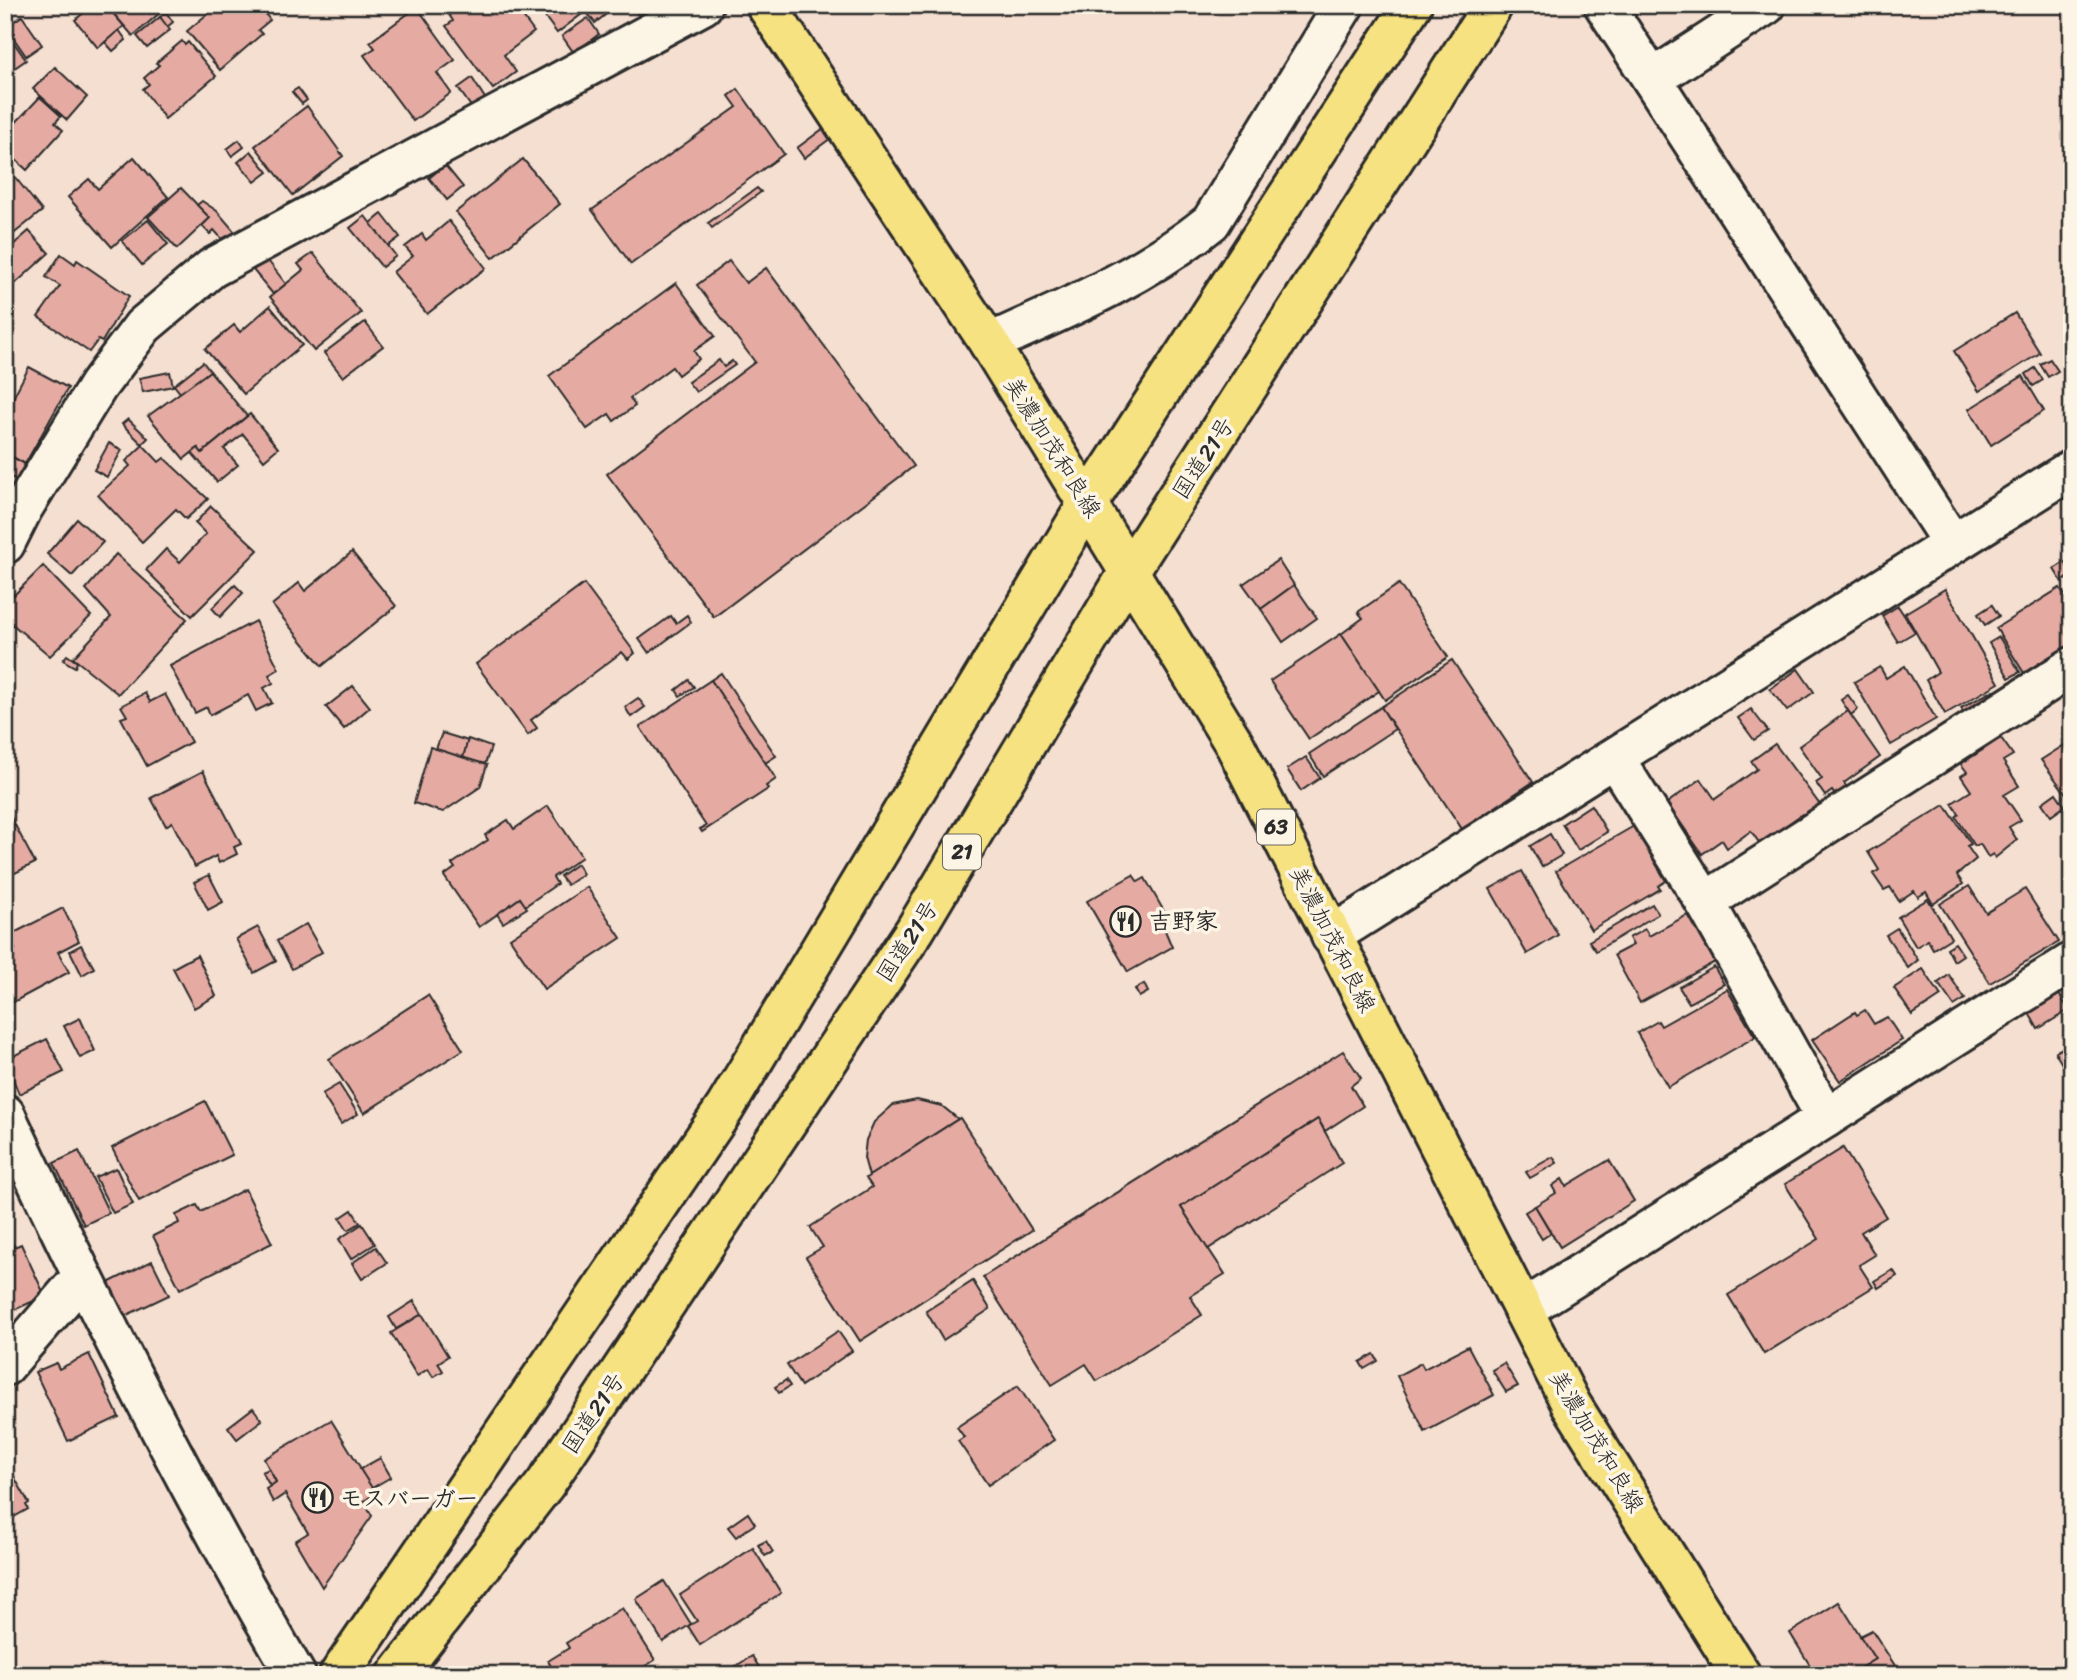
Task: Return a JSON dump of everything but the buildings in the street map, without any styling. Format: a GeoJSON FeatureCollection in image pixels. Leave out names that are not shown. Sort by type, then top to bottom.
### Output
{"type":"FeatureCollection","features":[{"type":"Feature","properties":{"kind":"main road","name":"美濃加茂和良線"},"geometry":{"type":"LineString","coordinates":[[766,5],[989,343],[1235,745],[1571,1404],[1741,1675]]}},
{"type":"Feature","properties":{"kind":"main road"},"geometry":{"type":"LineString","coordinates":[[339,1675],[725,1108],[1088,503],[1412,5]]}},
{"type":"Feature","properties":{"kind":"main road","name":"国道21号"},"geometry":{"type":"LineString","coordinates":[[397,1675],[546,1483],[915,930],[1130,570],[1493,5]]}},
{"type":"Feature","properties":{"kind":"street"},"geometry":{"type":"LineString","coordinates":[[5,544],[23,508],[98,386],[135,336],[143,326],[212,268],[703,5]]}},
{"type":"Feature","properties":{"kind":"street"},"geometry":{"type":"LineString","coordinates":[[989,343],[1102,293],[1188,240],[1211,222],[1344,5]]}},
{"type":"Feature","properties":{"kind":"street"},"geometry":{"type":"LineString","coordinates":[[1604,5],[1952,543]]}},
{"type":"Feature","properties":{"kind":"street"},"geometry":{"type":"LineString","coordinates":[[1652,79],[1766,5]]}},
{"type":"Feature","properties":{"kind":"street"},"geometry":{"type":"LineString","coordinates":[[1331,936],[2072,470]]}},
{"type":"Feature","properties":{"kind":"street"},"geometry":{"type":"LineString","coordinates":[[1705,902],[2072,667]]}},
{"type":"Feature","properties":{"kind":"street"},"geometry":{"type":"LineString","coordinates":[[1615,759],[1705,902],[1826,1118]]}},
{"type":"Feature","properties":{"kind":"street"},"geometry":{"type":"LineString","coordinates":[[1523,1310],[2072,962]]}},
{"type":"Feature","properties":{"kind":"street"},"geometry":{"type":"LineString","coordinates":[[5,1114],[81,1278],[255,1605],[296,1675]]}},
{"type":"Feature","properties":{"kind":"street"},"geometry":{"type":"LineString","coordinates":[[5,1366],[81,1278]]}},
{"type":"Feature","properties":{"kind":"place","name":"吉野家"},"geometry":{"type":"Point","coordinates":[1126,921]}},
{"type":"Feature","properties":{"kind":"place","name":"モスバーガー"},"geometry":{"type":"Point","coordinates":[317,1498]}}]}
